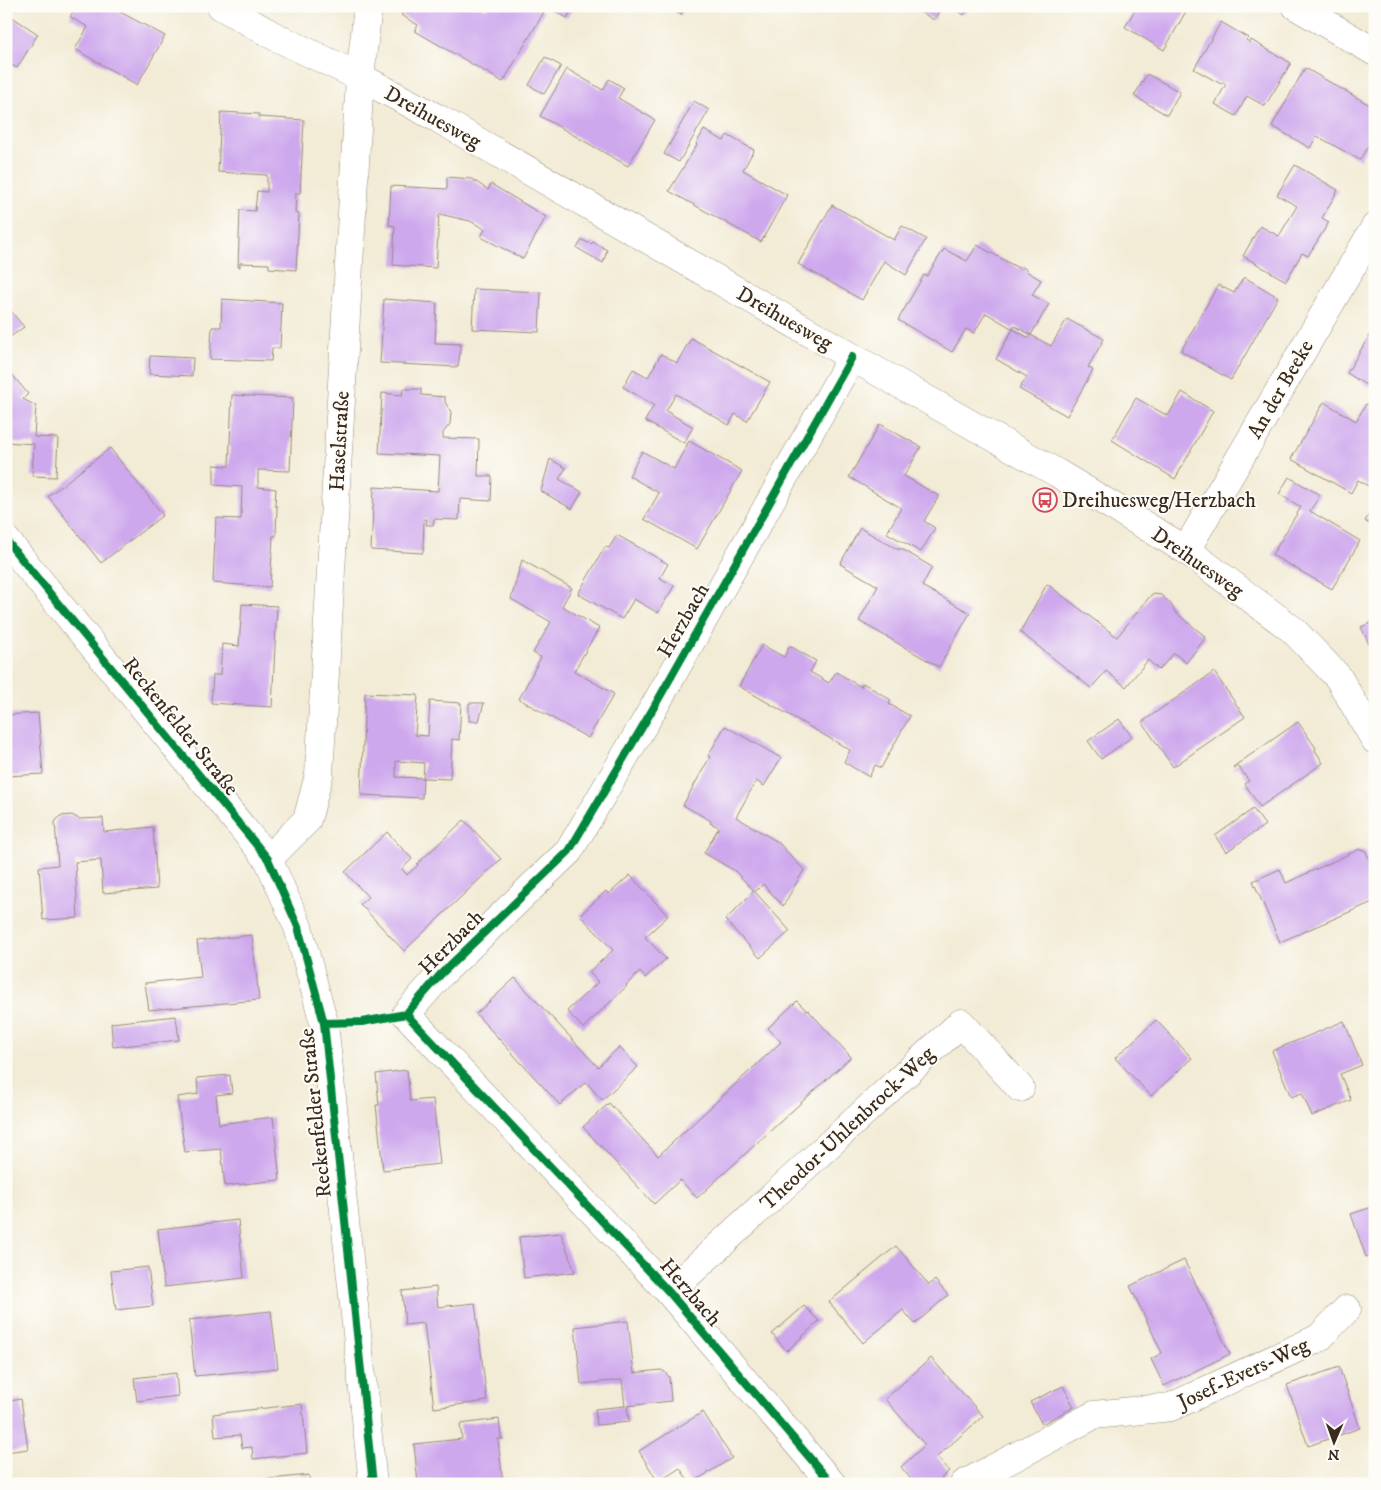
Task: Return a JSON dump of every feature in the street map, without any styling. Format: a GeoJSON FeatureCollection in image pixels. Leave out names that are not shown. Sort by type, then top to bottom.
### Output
{"type":"FeatureCollection","features":[{"type":"Feature","properties":{"kind":"street","name":"Dreihuesweg"},"geometry":{"type":"LineString","coordinates":[[221,6],[274,36],[360,77],[448,124],[1057,473],[1186,550],[1293,630],[1338,677],[1375,740]]}},
{"type":"Feature","properties":{"kind":"street","name":"Haselstraße"},"geometry":{"type":"LineString","coordinates":[[268,859],[306,820],[319,775],[360,77],[368,6]]}},
{"type":"Feature","properties":{"kind":"street"},"geometry":{"type":"LineString","coordinates":[[1296,6],[1375,52]]}},
{"type":"Feature","properties":{"kind":"street","name":"An der Beeke"},"geometry":{"type":"LineString","coordinates":[[1186,550],[1375,227]]}},
{"type":"Feature","properties":{"kind":"street","name":"Herzbach"},"geometry":{"type":"LineString","coordinates":[[832,1484],[669,1292],[406,1014],[441,974],[569,851],[654,707],[852,357]]}},
{"type":"Feature","properties":{"kind":"street","name":"Reckenfelder Straße"},"geometry":{"type":"LineString","coordinates":[[6,540],[268,859],[298,927],[324,1024],[373,1484]]}},
{"type":"Feature","properties":{"kind":"street","name":"Theodor-Uhlenbrock-Weg"},"geometry":{"type":"LineString","coordinates":[[669,1292],[961,1023],[1020,1088]]}},
{"type":"Feature","properties":{"kind":"street","name":"Josef-Evers-Weg"},"geometry":{"type":"LineString","coordinates":[[964,1484],[1094,1415],[1170,1407],[1319,1338],[1346,1309]]}},
{"type":"Feature","properties":{"kind":"building"},"geometry":{"type":"Polygon","coordinates":[[[76,6],[109,6],[165,36],[137,85],[75,49],[88,27],[70,17],[76,6]]]}},
{"type":"Feature","properties":{"kind":"building"},"geometry":{"type":"Polygon","coordinates":[[[406,6],[480,6],[486,9],[488,6],[534,6],[544,12],[503,82],[415,31],[418,25],[401,15],[406,6]]]}},
{"type":"Feature","properties":{"kind":"building"},"geometry":{"type":"Polygon","coordinates":[[[546,6],[574,6],[567,18],[546,6]]]}},
{"type":"Feature","properties":{"kind":"building"},"geometry":{"type":"Polygon","coordinates":[[[666,6],[685,6],[681,15],[666,6]]]}},
{"type":"Feature","properties":{"kind":"building"},"geometry":{"type":"Polygon","coordinates":[[[911,6],[942,6],[934,20],[911,6]]]}},
{"type":"Feature","properties":{"kind":"building"},"geometry":{"type":"Polygon","coordinates":[[[949,6],[969,6],[964,15],[949,6]]]}},
{"type":"Feature","properties":{"kind":"building"},"geometry":{"type":"Polygon","coordinates":[[[1137,6],[1189,6],[1164,50],[1125,27],[1137,6]]]}},
{"type":"Feature","properties":{"kind":"building"},"geometry":{"type":"Polygon","coordinates":[[[6,13],[38,34],[17,68],[6,62],[6,13]]]}},
{"type":"Feature","properties":{"kind":"building"},"geometry":{"type":"Polygon","coordinates":[[[1221,22],[1248,38],[1246,40],[1250,43],[1251,40],[1291,63],[1265,106],[1247,96],[1236,116],[1215,104],[1226,84],[1223,82],[1221,84],[1194,69],[1221,22]]]}},
{"type":"Feature","properties":{"kind":"building"},"geometry":{"type":"Polygon","coordinates":[[[545,57],[561,66],[544,94],[529,85],[545,57]]]}},
{"type":"Feature","properties":{"kind":"building"},"geometry":{"type":"Polygon","coordinates":[[[1305,68],[1375,108],[1375,134],[1360,160],[1317,136],[1310,148],[1272,126],[1305,68]]]}},
{"type":"Feature","properties":{"kind":"building"},"geometry":{"type":"Polygon","coordinates":[[[567,69],[603,90],[609,79],[624,88],[618,98],[655,120],[628,166],[540,116],[567,69]]]}},
{"type":"Feature","properties":{"kind":"building"},"geometry":{"type":"Polygon","coordinates":[[[1147,74],[1180,92],[1167,115],[1134,96],[1147,74]]]}},
{"type":"Feature","properties":{"kind":"building"},"geometry":{"type":"Polygon","coordinates":[[[694,101],[709,110],[679,162],[664,154],[694,101]]]}},
{"type":"Feature","properties":{"kind":"building"},"geometry":{"type":"Polygon","coordinates":[[[221,112],[259,114],[259,117],[304,120],[300,193],[296,193],[295,213],[299,214],[296,270],[269,268],[269,264],[240,263],[240,267],[238,267],[240,210],[255,211],[257,191],[267,192],[267,175],[218,172],[221,112]]]}},
{"type":"Feature","properties":{"kind":"building"},"geometry":{"type":"Polygon","coordinates":[[[704,130],[724,141],[727,135],[754,150],[743,170],[787,195],[761,242],[669,191],[704,130]]]}},
{"type":"Feature","properties":{"kind":"building"},"geometry":{"type":"Polygon","coordinates":[[[1295,165],[1338,190],[1322,218],[1329,222],[1308,256],[1302,253],[1286,281],[1243,256],[1260,226],[1279,236],[1297,206],[1277,195],[1295,165]]]}},
{"type":"Feature","properties":{"kind":"building"},"geometry":{"type":"Polygon","coordinates":[[[447,177],[472,179],[488,190],[491,184],[546,217],[523,259],[481,237],[485,229],[470,221],[439,214],[436,268],[393,265],[395,226],[389,225],[391,186],[447,189],[447,177]]]}},
{"type":"Feature","properties":{"kind":"building"},"geometry":{"type":"Polygon","coordinates":[[[832,205],[894,240],[902,226],[926,239],[906,275],[884,261],[862,300],[798,264],[832,205]]]}},
{"type":"Feature","properties":{"kind":"building"},"geometry":{"type":"Polygon","coordinates":[[[582,240],[591,244],[593,242],[607,250],[603,263],[577,248],[582,240]]]}},
{"type":"Feature","properties":{"kind":"building"},"geometry":{"type":"Polygon","coordinates":[[[977,245],[1020,269],[1021,266],[1041,280],[1032,295],[1049,304],[1031,335],[1015,326],[1013,329],[986,313],[974,333],[966,329],[952,352],[898,320],[924,275],[927,276],[944,249],[967,261],[977,245]]]}},
{"type":"Feature","properties":{"kind":"building"},"geometry":{"type":"Polygon","coordinates":[[[1244,277],[1278,297],[1231,380],[1181,351],[1218,285],[1234,293],[1244,277]]]}},
{"type":"Feature","properties":{"kind":"building"},"geometry":{"type":"Polygon","coordinates":[[[474,289],[541,292],[539,332],[472,329],[474,289]]]}},
{"type":"Feature","properties":{"kind":"building"},"geometry":{"type":"Polygon","coordinates":[[[222,299],[282,303],[280,348],[272,348],[271,361],[210,359],[212,327],[221,327],[222,299]]]}},
{"type":"Feature","properties":{"kind":"building"},"geometry":{"type":"Polygon","coordinates":[[[384,299],[437,303],[435,343],[461,344],[458,367],[380,363],[384,299]]]}},
{"type":"Feature","properties":{"kind":"building"},"geometry":{"type":"Polygon","coordinates":[[[6,305],[24,327],[6,340],[6,305]]]}},
{"type":"Feature","properties":{"kind":"building"},"geometry":{"type":"Polygon","coordinates":[[[1067,319],[1104,339],[1088,367],[1093,370],[1067,416],[1019,389],[1027,377],[996,359],[1013,329],[1029,338],[1031,335],[1051,346],[1067,319]]]}},
{"type":"Feature","properties":{"kind":"building"},"geometry":{"type":"Polygon","coordinates":[[[1375,326],[1375,385],[1371,383],[1369,387],[1347,373],[1375,326]]]}},
{"type":"Feature","properties":{"kind":"building"},"geometry":{"type":"Polygon","coordinates":[[[691,338],[770,382],[747,421],[735,414],[729,425],[676,394],[666,411],[693,427],[684,443],[645,421],[654,405],[623,387],[633,369],[648,377],[661,354],[677,363],[691,338]]]}},
{"type":"Feature","properties":{"kind":"building"},"geometry":{"type":"Polygon","coordinates":[[[150,356],[193,358],[192,376],[149,374],[150,356]]]}},
{"type":"Feature","properties":{"kind":"building"},"geometry":{"type":"Polygon","coordinates":[[[6,367],[28,394],[23,399],[36,406],[34,437],[58,438],[56,477],[32,476],[34,444],[6,442],[6,367]]]}},
{"type":"Feature","properties":{"kind":"building"},"geometry":{"type":"Polygon","coordinates":[[[403,389],[421,389],[421,395],[445,397],[445,402],[451,412],[450,424],[443,433],[443,438],[479,439],[478,476],[492,476],[491,501],[460,499],[459,520],[434,519],[433,525],[426,525],[427,519],[424,519],[423,553],[371,550],[374,487],[438,491],[440,456],[379,453],[382,393],[402,395],[403,389]]]}},
{"type":"Feature","properties":{"kind":"building"},"geometry":{"type":"Polygon","coordinates":[[[1182,392],[1213,411],[1175,479],[1112,440],[1136,398],[1168,416],[1182,392]]]}},
{"type":"Feature","properties":{"kind":"building"},"geometry":{"type":"Polygon","coordinates":[[[232,395],[293,398],[290,471],[258,470],[258,487],[276,489],[276,536],[273,536],[270,587],[213,583],[216,518],[241,519],[242,487],[214,485],[214,465],[229,466],[232,395]]]}},
{"type":"Feature","properties":{"kind":"building"},"geometry":{"type":"Polygon","coordinates":[[[1324,402],[1356,421],[1366,404],[1375,409],[1375,490],[1358,480],[1351,493],[1291,459],[1324,402]]]}},
{"type":"Feature","properties":{"kind":"building"},"geometry":{"type":"Polygon","coordinates":[[[880,424],[921,447],[904,476],[939,496],[924,521],[935,528],[921,552],[887,533],[901,508],[849,477],[880,424]]]}},
{"type":"Feature","properties":{"kind":"building"},"geometry":{"type":"Polygon","coordinates":[[[689,441],[742,471],[697,549],[644,519],[659,493],[629,476],[642,451],[674,469],[689,441]]]}},
{"type":"Feature","properties":{"kind":"building"},"geometry":{"type":"Polygon","coordinates":[[[110,448],[163,515],[101,563],[48,496],[110,448]]]}},
{"type":"Feature","properties":{"kind":"building"},"geometry":{"type":"Polygon","coordinates":[[[550,459],[566,468],[559,479],[582,492],[572,509],[541,491],[550,459]]]}},
{"type":"Feature","properties":{"kind":"building"},"geometry":{"type":"Polygon","coordinates":[[[1289,477],[1320,495],[1310,511],[1360,541],[1332,589],[1272,555],[1301,507],[1279,494],[1289,477]]]}},
{"type":"Feature","properties":{"kind":"building"},"geometry":{"type":"Polygon","coordinates":[[[1375,505],[1375,527],[1365,521],[1375,505]]]}},
{"type":"Feature","properties":{"kind":"building"},"geometry":{"type":"Polygon","coordinates":[[[860,528],[932,567],[922,586],[970,613],[939,667],[859,621],[878,586],[840,564],[860,528]]]}},
{"type":"Feature","properties":{"kind":"building"},"geometry":{"type":"Polygon","coordinates":[[[617,535],[668,564],[660,578],[674,586],[658,613],[634,599],[622,619],[578,594],[605,547],[609,548],[617,535]]]}},
{"type":"Feature","properties":{"kind":"building"},"geometry":{"type":"Polygon","coordinates":[[[522,560],[572,588],[562,606],[599,628],[574,671],[614,694],[588,738],[519,699],[541,657],[533,653],[551,622],[511,599],[522,560]]]}},
{"type":"Feature","properties":{"kind":"building"},"geometry":{"type":"Polygon","coordinates":[[[1047,584],[1117,637],[1152,594],[1161,595],[1171,604],[1175,612],[1206,637],[1186,663],[1174,653],[1159,670],[1148,660],[1126,687],[1106,671],[1091,688],[1020,632],[1047,584]]]}},
{"type":"Feature","properties":{"kind":"building"},"geometry":{"type":"Polygon","coordinates":[[[242,604],[277,606],[272,707],[211,703],[213,675],[220,675],[222,644],[239,646],[242,604]]]}},
{"type":"Feature","properties":{"kind":"building"},"geometry":{"type":"Polygon","coordinates":[[[1375,621],[1375,657],[1361,627],[1375,621]]]}},
{"type":"Feature","properties":{"kind":"building"},"geometry":{"type":"Polygon","coordinates":[[[762,645],[784,657],[790,646],[816,661],[810,672],[829,683],[836,672],[861,687],[863,683],[891,700],[889,704],[910,716],[881,768],[875,765],[869,777],[844,762],[850,750],[739,686],[762,645]]]}},
{"type":"Feature","properties":{"kind":"building"},"geometry":{"type":"Polygon","coordinates":[[[1214,672],[1245,717],[1173,767],[1142,722],[1214,672]]]}},
{"type":"Feature","properties":{"kind":"building"},"geometry":{"type":"Polygon","coordinates":[[[365,693],[418,695],[415,735],[428,736],[430,701],[461,703],[459,740],[452,739],[450,779],[423,778],[422,798],[361,795],[365,693]],[[396,761],[396,777],[423,778],[424,763],[396,761]]]}},
{"type":"Feature","properties":{"kind":"building"},"geometry":{"type":"Polygon","coordinates":[[[469,703],[484,703],[479,721],[469,721],[469,703]]]}},
{"type":"Feature","properties":{"kind":"building"},"geometry":{"type":"Polygon","coordinates":[[[38,713],[43,774],[6,776],[6,715],[38,713]]]}},
{"type":"Feature","properties":{"kind":"building"},"geometry":{"type":"Polygon","coordinates":[[[1119,719],[1132,737],[1101,759],[1088,741],[1119,719]]]}},
{"type":"Feature","properties":{"kind":"building"},"geometry":{"type":"Polygon","coordinates":[[[1298,722],[1316,748],[1315,750],[1323,763],[1260,807],[1245,784],[1249,781],[1238,766],[1233,767],[1298,722]]]}},
{"type":"Feature","properties":{"kind":"building"},"geometry":{"type":"Polygon","coordinates":[[[725,726],[781,758],[764,786],[756,781],[736,817],[778,842],[804,870],[783,906],[763,884],[755,892],[790,931],[760,958],[725,920],[754,891],[735,871],[704,853],[719,827],[683,805],[725,726]]]}},
{"type":"Feature","properties":{"kind":"building"},"geometry":{"type":"Polygon","coordinates":[[[1253,809],[1265,825],[1226,852],[1215,836],[1253,809]]]}},
{"type":"Feature","properties":{"kind":"building"},"geometry":{"type":"Polygon","coordinates":[[[72,815],[79,819],[103,818],[104,832],[153,827],[157,889],[103,893],[101,860],[75,862],[78,918],[43,920],[39,867],[58,865],[55,822],[60,816],[72,815]]]}},
{"type":"Feature","properties":{"kind":"building"},"geometry":{"type":"Polygon","coordinates":[[[464,820],[501,859],[404,951],[360,904],[368,897],[345,872],[387,832],[412,859],[402,869],[407,875],[464,820]]]}},
{"type":"Feature","properties":{"kind":"building"},"geometry":{"type":"Polygon","coordinates":[[[1360,849],[1361,851],[1365,850],[1375,872],[1375,877],[1373,878],[1375,882],[1375,901],[1280,942],[1253,881],[1280,869],[1286,883],[1360,849]]]}},
{"type":"Feature","properties":{"kind":"building"},"geometry":{"type":"Polygon","coordinates":[[[630,875],[668,916],[645,937],[666,959],[645,978],[640,972],[583,1028],[567,1011],[598,982],[589,972],[613,950],[580,915],[606,891],[609,894],[630,875]]]}},
{"type":"Feature","properties":{"kind":"building"},"geometry":{"type":"Polygon","coordinates":[[[252,935],[259,1000],[149,1010],[145,983],[201,977],[197,941],[252,935]]]}},
{"type":"Feature","properties":{"kind":"building"},"geometry":{"type":"Polygon","coordinates":[[[515,978],[598,1067],[619,1047],[638,1067],[602,1100],[586,1082],[560,1105],[476,1014],[515,978]]]}},
{"type":"Feature","properties":{"kind":"building"},"geometry":{"type":"Polygon","coordinates":[[[797,1001],[808,1010],[851,1057],[697,1198],[680,1180],[654,1204],[583,1127],[609,1103],[658,1156],[781,1042],[768,1028],[797,1001]]]}},
{"type":"Feature","properties":{"kind":"building"},"geometry":{"type":"Polygon","coordinates":[[[176,1016],[179,1040],[113,1047],[111,1023],[176,1016]]]}},
{"type":"Feature","properties":{"kind":"building"},"geometry":{"type":"Polygon","coordinates":[[[1156,1020],[1192,1058],[1151,1096],[1115,1058],[1156,1020]]]}},
{"type":"Feature","properties":{"kind":"building"},"geometry":{"type":"Polygon","coordinates":[[[1344,1021],[1362,1065],[1340,1074],[1351,1100],[1312,1116],[1302,1093],[1291,1097],[1272,1051],[1344,1021]]]}},
{"type":"Feature","properties":{"kind":"building"},"geometry":{"type":"Polygon","coordinates":[[[407,1070],[410,1101],[433,1099],[440,1164],[383,1170],[376,1105],[379,1105],[376,1074],[407,1070]]]}},
{"type":"Feature","properties":{"kind":"building"},"geometry":{"type":"Polygon","coordinates":[[[230,1075],[232,1093],[216,1095],[219,1124],[273,1117],[280,1180],[225,1186],[221,1149],[185,1152],[177,1097],[198,1094],[197,1078],[230,1075]]]}},
{"type":"Feature","properties":{"kind":"building"},"geometry":{"type":"Polygon","coordinates":[[[1375,1206],[1375,1254],[1366,1257],[1351,1214],[1375,1206]]]}},
{"type":"Feature","properties":{"kind":"building"},"geometry":{"type":"Polygon","coordinates":[[[238,1220],[244,1278],[164,1287],[158,1229],[238,1220]]]}},
{"type":"Feature","properties":{"kind":"building"},"geometry":{"type":"Polygon","coordinates":[[[561,1233],[575,1272],[524,1278],[519,1237],[561,1233]]]}},
{"type":"Feature","properties":{"kind":"building"},"geometry":{"type":"Polygon","coordinates":[[[896,1246],[929,1285],[935,1280],[948,1295],[915,1324],[903,1310],[863,1343],[829,1302],[896,1246]]]}},
{"type":"Feature","properties":{"kind":"building"},"geometry":{"type":"Polygon","coordinates":[[[1184,1260],[1230,1354],[1164,1386],[1151,1359],[1162,1353],[1130,1286],[1184,1260]]]}},
{"type":"Feature","properties":{"kind":"building"},"geometry":{"type":"Polygon","coordinates":[[[148,1267],[153,1306],[116,1310],[111,1271],[148,1267]]]}},
{"type":"Feature","properties":{"kind":"building"},"geometry":{"type":"Polygon","coordinates":[[[436,1287],[438,1307],[475,1303],[487,1401],[434,1408],[424,1323],[405,1325],[402,1291],[436,1287]]]}},
{"type":"Feature","properties":{"kind":"building"},"geometry":{"type":"Polygon","coordinates":[[[804,1306],[819,1321],[787,1351],[772,1334],[804,1306]]]}},
{"type":"Feature","properties":{"kind":"building"},"geometry":{"type":"Polygon","coordinates":[[[271,1311],[278,1368],[195,1376],[189,1320],[271,1311]]]}},
{"type":"Feature","properties":{"kind":"building"},"geometry":{"type":"Polygon","coordinates":[[[628,1321],[634,1373],[661,1370],[665,1372],[669,1377],[671,1401],[627,1406],[629,1422],[597,1425],[595,1409],[625,1406],[622,1380],[581,1384],[575,1327],[628,1321]]]}},
{"type":"Feature","properties":{"kind":"building"},"geometry":{"type":"Polygon","coordinates":[[[931,1358],[983,1416],[937,1457],[949,1471],[935,1484],[915,1484],[901,1467],[925,1445],[885,1399],[931,1358]]]}},
{"type":"Feature","properties":{"kind":"building"},"geometry":{"type":"Polygon","coordinates":[[[1339,1367],[1360,1428],[1308,1446],[1287,1385],[1339,1367]]]}},
{"type":"Feature","properties":{"kind":"building"},"geometry":{"type":"Polygon","coordinates":[[[176,1373],[178,1396],[137,1401],[134,1378],[176,1373]]]}},
{"type":"Feature","properties":{"kind":"building"},"geometry":{"type":"Polygon","coordinates":[[[6,1382],[10,1401],[21,1399],[28,1449],[6,1452],[6,1382]]]}},
{"type":"Feature","properties":{"kind":"building"},"geometry":{"type":"Polygon","coordinates":[[[1063,1386],[1074,1407],[1042,1424],[1030,1402],[1063,1386]]]}},
{"type":"Feature","properties":{"kind":"building"},"geometry":{"type":"Polygon","coordinates":[[[302,1404],[307,1453],[253,1459],[252,1447],[242,1448],[240,1435],[215,1437],[213,1414],[302,1404]]]}},
{"type":"Feature","properties":{"kind":"building"},"geometry":{"type":"Polygon","coordinates":[[[703,1412],[732,1458],[690,1484],[680,1468],[658,1482],[639,1451],[703,1412]]]}},
{"type":"Feature","properties":{"kind":"building"},"geometry":{"type":"Polygon","coordinates":[[[499,1419],[501,1437],[503,1439],[498,1439],[503,1484],[418,1484],[414,1444],[462,1439],[460,1424],[499,1419]]]}},
{"type":"Feature","properties":{"kind":"building"},"geometry":{"type":"Polygon","coordinates":[[[309,1475],[310,1484],[240,1484],[240,1482],[309,1475]]]}},
{"type":"Feature","properties":{"kind":"cycle path"},"geometry":{"type":"LineString","coordinates":[[832,1484],[669,1292],[406,1014],[441,974],[569,851],[654,707],[852,357]]}},
{"type":"Feature","properties":{"kind":"cycle path"},"geometry":{"type":"LineString","coordinates":[[6,540],[268,859],[298,927],[324,1023],[373,1484]]}},
{"type":"Feature","properties":{"kind":"cycle path"},"geometry":{"type":"LineString","coordinates":[[324,1023],[362,1022],[406,1014]]}},
{"type":"Feature","properties":{"kind":"place","name":"Dreihuesweg/Herzbach"},"geometry":{"type":"Point","coordinates":[1045,500]}}]}
